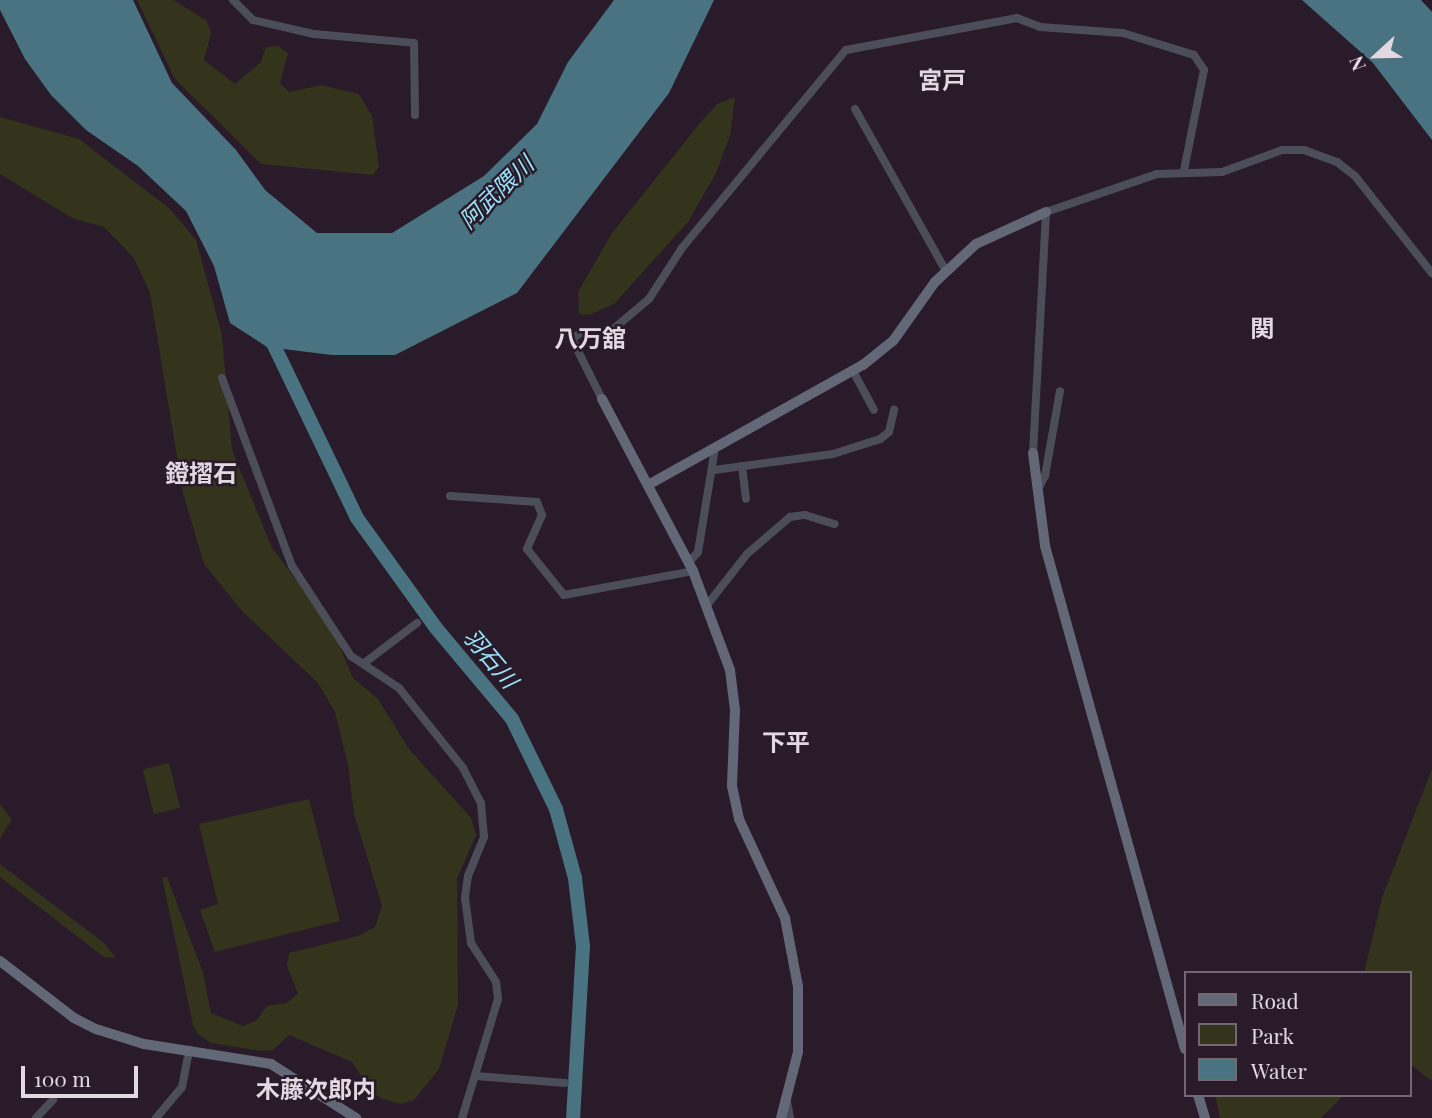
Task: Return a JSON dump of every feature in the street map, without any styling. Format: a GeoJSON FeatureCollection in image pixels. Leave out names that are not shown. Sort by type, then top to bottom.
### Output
{"type":"FeatureCollection","features":[{"type":"Feature","properties":{"kind":"street"},"geometry":{"type":"LineString","coordinates":[[233,0],[253,20],[314,34],[414,43],[415,115]]}},
{"type":"Feature","properties":{"kind":"street"},"geometry":{"type":"LineString","coordinates":[[781,1118],[788,1101],[800,1034],[792,944],[772,884],[739,819],[732,786],[733,687],[707,605],[691,566],[572,340],[583,331],[612,330],[649,299],[682,248],[846,50],[1017,18],[1040,27],[1123,33],[1194,55],[1204,70],[1184,170]]}},
{"type":"Feature","properties":{"kind":"street"},"geometry":{"type":"LineString","coordinates":[[855,109],[946,271]]}},
{"type":"Feature","properties":{"kind":"street"},"geometry":{"type":"LineString","coordinates":[[648,485],[853,371],[893,341],[946,271],[991,233],[1157,174],[1222,172],[1282,150],[1304,150],[1328,157],[1355,176],[1432,273]]}},
{"type":"Feature","properties":{"kind":"street"},"geometry":{"type":"LineString","coordinates":[[1046,212],[1033,453],[1036,494],[1045,546],[1184,1045]]}},
{"type":"Feature","properties":{"kind":"street"},"geometry":{"type":"LineString","coordinates":[[853,371],[874,410]]}},
{"type":"Feature","properties":{"kind":"street"},"geometry":{"type":"LineString","coordinates":[[222,378],[292,566],[351,656],[399,688],[463,768],[483,813],[484,837],[468,876],[465,898],[471,943],[496,982],[498,999],[462,1118]]}},
{"type":"Feature","properties":{"kind":"street"},"geometry":{"type":"LineString","coordinates":[[1036,494],[1045,476],[1060,391]]}},
{"type":"Feature","properties":{"kind":"street"},"geometry":{"type":"LineString","coordinates":[[713,470],[833,454],[880,439],[889,432],[894,410]]}},
{"type":"Feature","properties":{"kind":"street"},"geometry":{"type":"LineString","coordinates":[[691,566],[698,552],[715,448]]}},
{"type":"Feature","properties":{"kind":"street"},"geometry":{"type":"LineString","coordinates":[[741,466],[746,499]]}},
{"type":"Feature","properties":{"kind":"street"},"geometry":{"type":"LineString","coordinates":[[450,496],[537,502],[542,515],[527,549],[564,595],[691,566]]}},
{"type":"Feature","properties":{"kind":"street"},"geometry":{"type":"LineString","coordinates":[[707,605],[747,554],[790,517],[805,515],[835,524]]}},
{"type":"Feature","properties":{"kind":"street"},"geometry":{"type":"LineString","coordinates":[[363,664],[417,624]]}},
{"type":"Feature","properties":{"kind":"street"},"geometry":{"type":"LineString","coordinates":[[0,961],[74,1018],[96,1029],[144,1044],[271,1064],[356,1118]]}},
{"type":"Feature","properties":{"kind":"street"},"geometry":{"type":"LineString","coordinates":[[161,1116],[182,1087],[189,1050]]}},
{"type":"Feature","properties":{"kind":"street"},"geometry":{"type":"LineString","coordinates":[[476,1076],[565,1083]]}},
{"type":"Feature","properties":{"kind":"street"},"geometry":{"type":"LineString","coordinates":[[1199,1097],[1205,1118]]}},
{"type":"Feature","properties":{"kind":"street"},"geometry":{"type":"LineString","coordinates":[[36,1118],[53,1100]]}},
{"type":"Feature","properties":{"kind":"street"},"geometry":{"type":"LineString","coordinates":[[788,1101],[790,1118]]}},
{"type":"Feature","properties":{"kind":"green space"},"geometry":{"type":"Polygon","coordinates":[[[137,0],[173,0],[207,21],[211,33],[204,60],[235,84],[261,62],[266,47],[278,46],[288,53],[280,83],[289,92],[321,85],[359,94],[372,116],[379,167],[373,175],[261,164],[175,79],[137,0]]]}},
{"type":"Feature","properties":{"kind":"green space"},"geometry":{"type":"Polygon","coordinates":[[[735,97],[730,136],[716,173],[688,222],[614,304],[589,315],[579,314],[578,292],[612,233],[717,104],[735,97]]]}},
{"type":"Feature","properties":{"kind":"green space"},"geometry":{"type":"Polygon","coordinates":[[[0,117],[79,139],[170,209],[196,240],[222,335],[232,450],[272,548],[331,626],[353,678],[378,699],[409,749],[471,818],[476,835],[457,879],[458,1005],[439,1069],[414,1100],[401,1104],[383,1099],[371,1092],[352,1062],[289,1035],[273,1050],[260,1051],[211,1043],[198,1034],[193,1025],[162,877],[167,877],[203,973],[211,1013],[243,1026],[257,1020],[267,1006],[286,1003],[298,994],[287,966],[289,953],[358,936],[375,927],[382,906],[354,814],[348,765],[335,712],[318,683],[242,611],[204,564],[183,493],[150,293],[134,258],[104,227],[72,218],[0,174],[0,117]]]}},
{"type":"Feature","properties":{"kind":"green space"},"geometry":{"type":"Polygon","coordinates":[[[169,763],[180,808],[154,814],[143,770],[169,763]]]}},
{"type":"Feature","properties":{"kind":"green space"},"geometry":{"type":"Polygon","coordinates":[[[1432,769],[1432,1081],[1411,1065],[1411,971],[1364,971],[1382,898],[1432,769]]]}},
{"type":"Feature","properties":{"kind":"green space"},"geometry":{"type":"Polygon","coordinates":[[[309,799],[340,921],[215,952],[200,910],[218,904],[199,824],[309,799]]]}},
{"type":"Feature","properties":{"kind":"green space"},"geometry":{"type":"Polygon","coordinates":[[[0,804],[12,820],[0,838],[0,804]]]}},
{"type":"Feature","properties":{"kind":"green space"},"geometry":{"type":"Polygon","coordinates":[[[0,864],[104,943],[116,958],[104,957],[0,877],[0,864]]]}},
{"type":"Feature","properties":{"kind":"green space"},"geometry":{"type":"Polygon","coordinates":[[[1215,1097],[1342,1097],[1321,1118],[1220,1118],[1215,1097]]]}},
{"type":"Feature","properties":{"kind":"water","name":"阿武隈川"},"geometry":{"type":"Polygon","coordinates":[[[0,0],[133,0],[172,83],[236,150],[265,190],[317,233],[392,233],[484,176],[537,124],[568,62],[614,0],[714,0],[669,93],[517,293],[395,355],[332,355],[267,347],[230,323],[214,266],[186,211],[138,166],[86,130],[51,95],[25,59],[0,10],[0,0]]]}},
{"type":"Feature","properties":{"kind":"water"},"geometry":{"type":"Polygon","coordinates":[[[1302,0],[1421,0],[1432,12],[1432,140],[1373,63],[1302,0]]]}},
{"type":"Feature","properties":{"kind":"waterway","name":"羽石川"},"geometry":{"type":"LineString","coordinates":[[268,333],[357,518],[436,628],[512,719],[556,809],[575,878],[583,946],[573,1118]]}},
{"type":"Feature","properties":{"kind":"district","name":"宮戸"},"geometry":{"type":"Point","coordinates":[942,80]}},
{"type":"Feature","properties":{"kind":"district","name":"関"},"geometry":{"type":"Point","coordinates":[1262,328]}},
{"type":"Feature","properties":{"kind":"district","name":"八万舘"},"geometry":{"type":"Point","coordinates":[590,338]}},
{"type":"Feature","properties":{"kind":"district","name":"鐙摺石"},"geometry":{"type":"Point","coordinates":[201,473]}},
{"type":"Feature","properties":{"kind":"district","name":"下平"},"geometry":{"type":"Point","coordinates":[786,742]}},
{"type":"Feature","properties":{"kind":"district","name":"木藤次郎内"},"geometry":{"type":"Point","coordinates":[316,1089]}}]}
